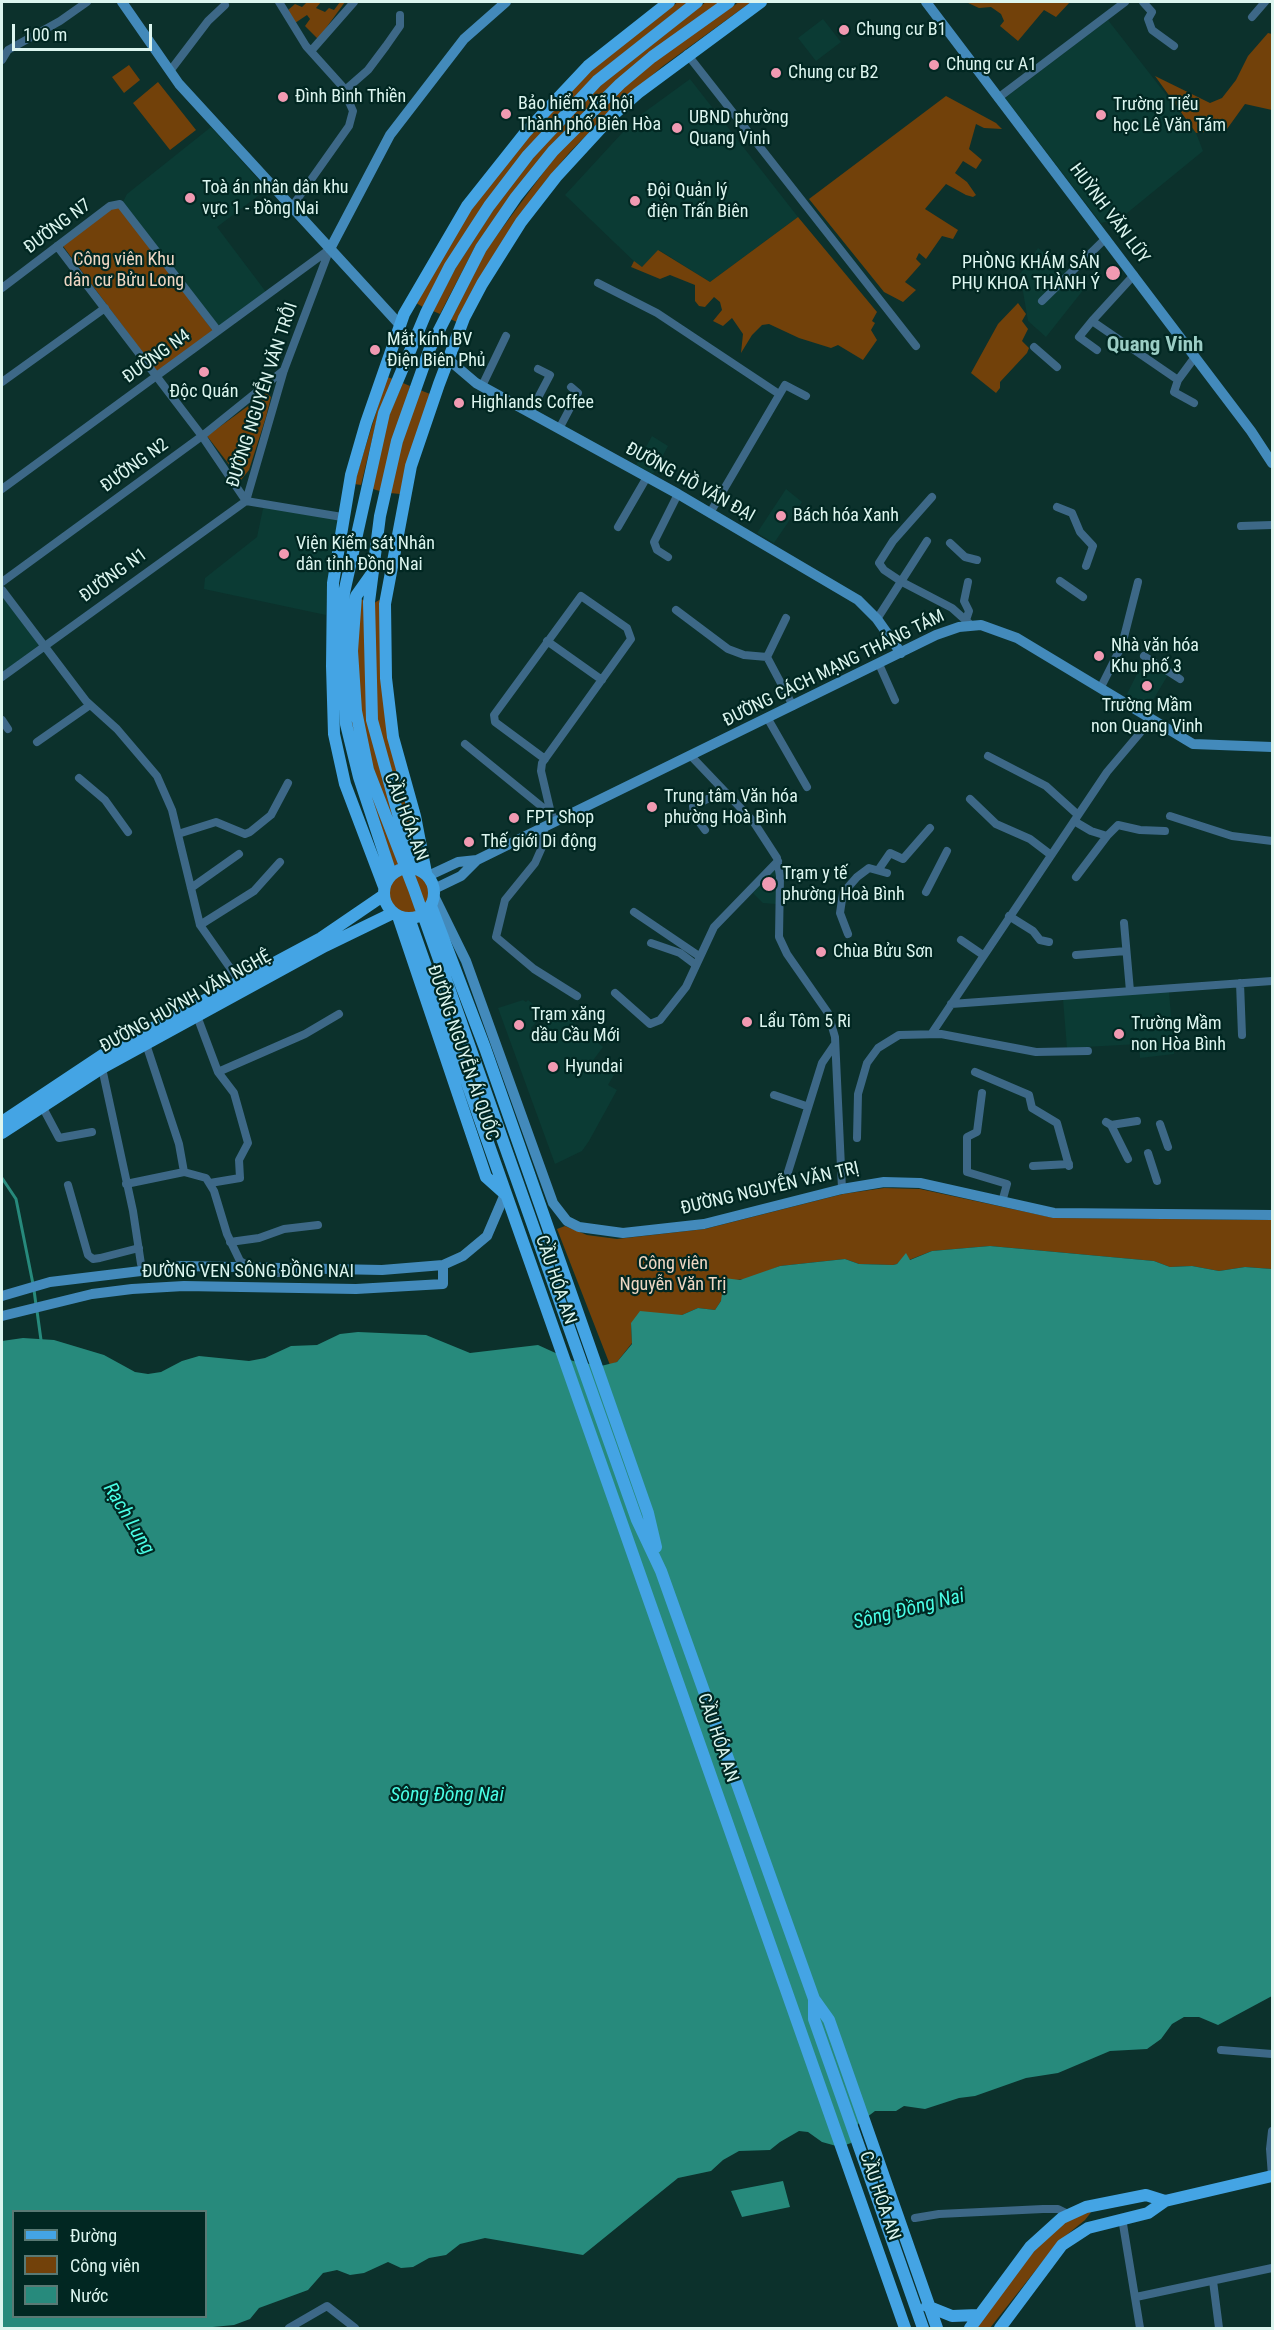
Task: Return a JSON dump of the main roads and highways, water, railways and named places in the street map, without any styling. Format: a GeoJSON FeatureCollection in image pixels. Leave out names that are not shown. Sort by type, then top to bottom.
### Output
{"type":"FeatureCollection","features":[{"type":"Feature","properties":{"kind":"main road"},"geometry":{"type":"LineString","coordinates":[[391,874],[359,777],[346,724],[342,640],[344,594],[342,517],[366,423],[400,325],[467,206],[513,147],[588,66],[669,2]]}},
{"type":"Feature","properties":{"kind":"main road"},"geometry":{"type":"LineString","coordinates":[[697,2],[597,81],[528,155],[489,206],[450,267],[414,338],[384,413],[344,594],[334,734],[345,784],[384,891],[386,905],[400,916],[423,914],[433,897],[415,816],[393,737],[386,678],[385,604],[411,466],[464,318],[482,284],[547,188],[613,115],[687,54],[761,2]]}},
{"type":"Feature","properties":{"kind":"main road"},"geometry":{"type":"LineString","coordinates":[[413,868],[372,720],[369,602],[381,516],[397,441],[430,348],[481,248],[516,197],[553,151],[628,77],[729,2]]}},
{"type":"Feature","properties":{"kind":"main road"},"geometry":{"type":"LineString","coordinates":[[400,325],[414,338],[449,360]]}},
{"type":"Feature","properties":{"kind":"main road"},"geometry":{"type":"LineString","coordinates":[[342,517],[360,516]]}},
{"type":"Feature","properties":{"kind":"main road"},"geometry":{"type":"LineString","coordinates":[[381,516],[400,516]]}},
{"type":"Feature","properties":{"kind":"main road"},"geometry":{"type":"LineString","coordinates":[[344,594],[373,572]]}},
{"type":"Feature","properties":{"kind":"main road","name":"CẦU HÓA AN"},"geometry":{"type":"LineString","coordinates":[[344,594],[353,610],[354,697],[368,770],[414,889],[637,1520],[661,1571],[814,1999],[829,2020],[926,2303]]}},
{"type":"Feature","properties":{"kind":"main road"},"geometry":{"type":"LineString","coordinates":[[384,891],[391,874],[398,870],[413,868],[427,875]]}},
{"type":"Feature","properties":{"kind":"main road","name":"ĐƯỜNG HUỲNH VĂN NGHỆ"},"geometry":{"type":"LineString","coordinates":[[2,1122],[104,1054],[321,938],[384,891]]}},
{"type":"Feature","properties":{"kind":"main road","name":"ĐƯỜNG NGUYỄN ÁI QUỐC"},"geometry":{"type":"LineString","coordinates":[[433,897],[446,947],[485,1048]]}},
{"type":"Feature","properties":{"kind":"main road","name":"ĐƯỜNG HUỲNH VĂN NGHỆ"},"geometry":{"type":"LineString","coordinates":[[2,1133],[102,1068],[197,1016],[320,949],[400,916]]}},
{"type":"Feature","properties":{"kind":"main road","name":"ĐƯỜNG NGUYỄN ÁI QUỐC"},"geometry":{"type":"LineString","coordinates":[[400,916],[435,991],[506,1196]]}},
{"type":"Feature","properties":{"kind":"main road","name":"ĐƯỜNG NGUYỄN ÁI QUỐC"},"geometry":{"type":"LineString","coordinates":[[400,916],[486,1177],[506,1196]]}},
{"type":"Feature","properties":{"kind":"main road"},"geometry":{"type":"LineString","coordinates":[[435,991],[459,981]]}},
{"type":"Feature","properties":{"kind":"main road","name":"CẦU HÓA AN"},"geometry":{"type":"LineString","coordinates":[[485,1048],[648,1513],[661,1571]]}},
{"type":"Feature","properties":{"kind":"main road","name":"CẦU HÓA AN"},"geometry":{"type":"LineString","coordinates":[[506,1196],[905,2328]]}},
{"type":"Feature","properties":{"kind":"main road","name":"CẦU HÓA AN"},"geometry":{"type":"LineString","coordinates":[[814,1999],[814,2019],[923,2328]]}},
{"type":"Feature","properties":{"kind":"main road"},"geometry":{"type":"LineString","coordinates":[[1000,2328],[1062,2245],[1088,2228],[1148,2213],[1165,2201],[1272,2176]]}},
{"type":"Feature","properties":{"kind":"main road"},"geometry":{"type":"LineString","coordinates":[[970,2328],[1030,2247],[1048,2228],[1068,2214],[1086,2207],[1146,2195],[1165,2201]]}},
{"type":"Feature","properties":{"kind":"main road"},"geometry":{"type":"LineString","coordinates":[[926,2303],[952,2316],[978,2315]]}},
{"type":"Feature","properties":{"kind":"main road"},"geometry":{"type":"LineString","coordinates":[[926,2303],[936,2328]]}},
{"type":"Feature","properties":{"kind":"water","name":"Sông Đồng Nai"},"geometry":{"type":"Polygon","coordinates":[[[990,1246],[1154,1261],[1170,1267],[1192,1266],[1219,1271],[1245,1267],[1272,1269],[1272,1996],[1218,2025],[1199,2017],[1184,2017],[1172,2024],[1161,2039],[1147,2049],[1110,2051],[1058,2073],[1026,2078],[975,2096],[959,2098],[925,2109],[904,2106],[896,2111],[875,2111],[858,2124],[851,2143],[840,2147],[822,2142],[808,2132],[799,2131],[770,2150],[739,2151],[723,2160],[711,2171],[678,2178],[583,2255],[485,2238],[460,2244],[446,2255],[429,2258],[413,2267],[401,2268],[388,2262],[364,2273],[350,2275],[337,2270],[323,2273],[308,2290],[259,2308],[250,2319],[234,2325],[202,2328],[2,2328],[2,1341],[23,1338],[54,1340],[104,1355],[135,1372],[148,1374],[161,1372],[182,1361],[199,1356],[249,1361],[265,1358],[291,1346],[317,1345],[340,1334],[358,1332],[426,1335],[470,1353],[538,1345],[573,1361],[601,1366],[617,1362],[632,1344],[631,1323],[640,1311],[682,1315],[698,1308],[715,1310],[721,1301],[724,1278],[740,1280],[780,1266],[845,1259],[859,1264],[893,1265],[897,1264],[906,1253],[910,1260],[932,1251],[990,1246]]]}},
{"type":"Feature","properties":{"kind":"water"},"geometry":{"type":"Polygon","coordinates":[[[783,2181],[790,2207],[742,2217],[731,2191],[783,2181]]]}},
{"type":"Feature","properties":{"kind":"waterway","name":"Rạch Lung"},"geometry":{"type":"LineString","coordinates":[[2,1178],[16,1199],[33,1284]]}},
{"type":"Feature","properties":{"kind":"waterway","name":"Rạch Lung"},"geometry":{"type":"LineString","coordinates":[[34,1290],[36,1305]]}},
{"type":"Feature","properties":{"kind":"waterway","name":"Rạch Lung"},"geometry":{"type":"LineString","coordinates":[[37,1311],[41,1340]]}},
{"type":"Feature","properties":{"kind":"place","name":"Chung cư B1"},"geometry":{"type":"Point","coordinates":[844,30]}},
{"type":"Feature","properties":{"kind":"place","name":"Chung cư A1"},"geometry":{"type":"Point","coordinates":[934,65]}},
{"type":"Feature","properties":{"kind":"place","name":"Chung cư B2"},"geometry":{"type":"Point","coordinates":[776,73]}},
{"type":"Feature","properties":{"kind":"place","name":"Đình Bình Thiền"},"geometry":{"type":"Point","coordinates":[283,97]}},
{"type":"Feature","properties":{"kind":"place","name":"Bảo hiểm Xã hội Thành phố Biên Hòa"},"geometry":{"type":"Point","coordinates":[506,114]}},
{"type":"Feature","properties":{"kind":"place","name":"Trường Tiểu học Lê Văn Tám"},"geometry":{"type":"Point","coordinates":[1101,115]}},
{"type":"Feature","properties":{"kind":"place","name":"UBND phường Quang Vinh"},"geometry":{"type":"Point","coordinates":[677,128]}},
{"type":"Feature","properties":{"kind":"place","name":"Toà án nhân dân khu vực 1 - Đồng Nai"},"geometry":{"type":"Point","coordinates":[190,198]}},
{"type":"Feature","properties":{"kind":"place","name":"Đội Quản lý điện Trấn Biên"},"geometry":{"type":"Point","coordinates":[635,201]}},
{"type":"Feature","properties":{"kind":"place","name":"PHÒNG KHÁM SẢN PHỤ KHOA THÀNH Ý"},"geometry":{"type":"Point","coordinates":[1113,273]}},
{"type":"Feature","properties":{"kind":"place","name":"Mắt kính BV Điện Biên Phủ"},"geometry":{"type":"Point","coordinates":[375,350]}},
{"type":"Feature","properties":{"kind":"place","name":"Độc Quán"},"geometry":{"type":"Point","coordinates":[204,372]}},
{"type":"Feature","properties":{"kind":"place","name":"Highlands Coffee"},"geometry":{"type":"Point","coordinates":[459,403]}},
{"type":"Feature","properties":{"kind":"place","name":"Bách hóa Xanh"},"geometry":{"type":"Point","coordinates":[781,516]}},
{"type":"Feature","properties":{"kind":"place","name":"Viện Kiểm sát Nhân dân tỉnh Đồng Nai"},"geometry":{"type":"Point","coordinates":[284,554]}},
{"type":"Feature","properties":{"kind":"place","name":"Nhà văn hóa Khu phố 3"},"geometry":{"type":"Point","coordinates":[1099,656]}},
{"type":"Feature","properties":{"kind":"place","name":"Trường Mầm non Quang Vinh"},"geometry":{"type":"Point","coordinates":[1147,686]}},
{"type":"Feature","properties":{"kind":"place","name":"Trung tâm Văn hóa phường Hoà Bình"},"geometry":{"type":"Point","coordinates":[652,807]}},
{"type":"Feature","properties":{"kind":"place","name":"FPT Shop"},"geometry":{"type":"Point","coordinates":[514,818]}},
{"type":"Feature","properties":{"kind":"place","name":"Thế giới Di động"},"geometry":{"type":"Point","coordinates":[469,842]}},
{"type":"Feature","properties":{"kind":"place","name":"Trạm y tế phường Hoà Bình"},"geometry":{"type":"Point","coordinates":[769,884]}},
{"type":"Feature","properties":{"kind":"place","name":"Chùa Bửu Sơn"},"geometry":{"type":"Point","coordinates":[821,952]}},
{"type":"Feature","properties":{"kind":"place","name":"Lẩu Tôm 5 Ri"},"geometry":{"type":"Point","coordinates":[747,1022]}},
{"type":"Feature","properties":{"kind":"place","name":"Trạm xăng dầu Cầu Mới"},"geometry":{"type":"Point","coordinates":[519,1025]}},
{"type":"Feature","properties":{"kind":"place","name":"Trường Mầm non Hòa Bình"},"geometry":{"type":"Point","coordinates":[1119,1034]}},
{"type":"Feature","properties":{"kind":"place","name":"Hyundai"},"geometry":{"type":"Point","coordinates":[553,1067]}},
{"type":"Feature","properties":{"kind":"district","name":"Quang Vinh"},"geometry":{"type":"Point","coordinates":[1155,346]}},
{"type":"Feature","properties":{"kind":"park label","name":"Công viên Khu dân cư Bửu Long"},"geometry":{"type":"Point","coordinates":[124,270]}},
{"type":"Feature","properties":{"kind":"park label","name":"Công viên Nguyễn Văn Trị"},"geometry":{"type":"Point","coordinates":[673,1274]}}]}
